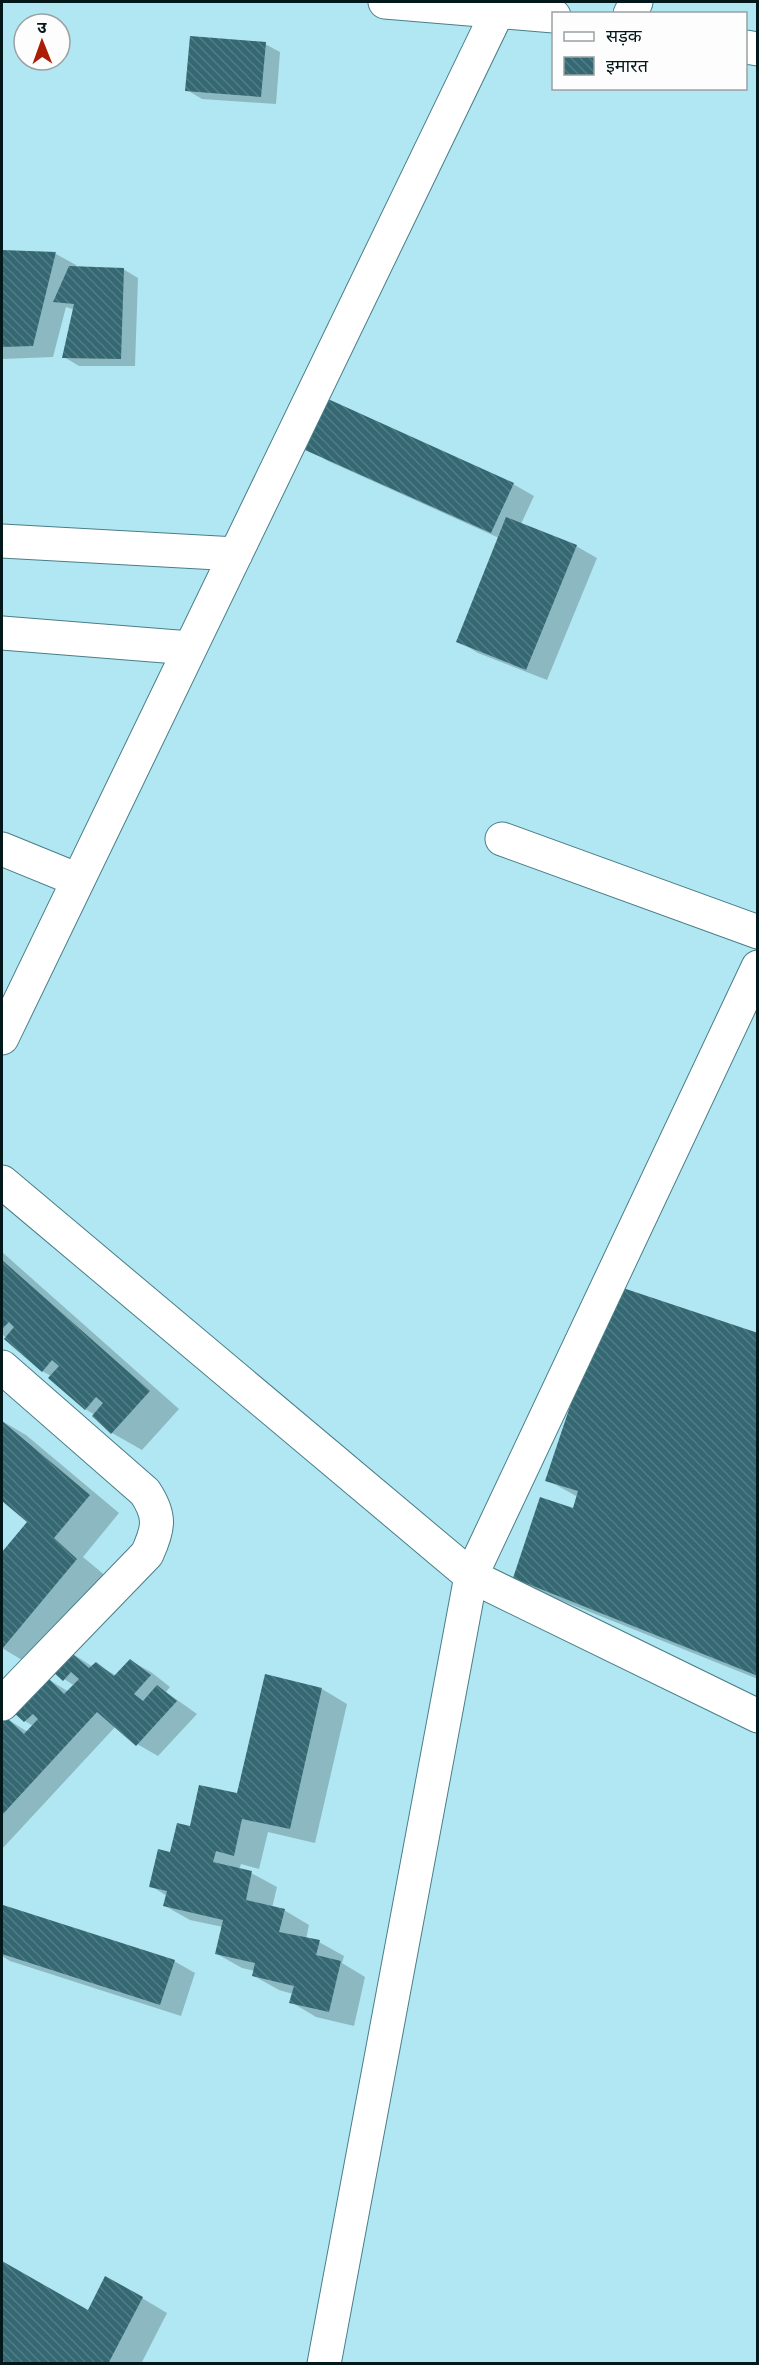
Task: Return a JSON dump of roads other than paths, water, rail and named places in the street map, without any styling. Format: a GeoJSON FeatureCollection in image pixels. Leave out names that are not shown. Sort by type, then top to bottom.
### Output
{"type":"FeatureCollection","features":[{"type":"Feature","properties":{"kind":"street"},"geometry":{"type":"LineString","coordinates":[[385,2],[552,16]]}},
{"type":"Feature","properties":{"kind":"street"},"geometry":{"type":"LineString","coordinates":[[2,1038],[498,11]]}},
{"type":"Feature","properties":{"kind":"street"},"geometry":{"type":"LineString","coordinates":[[2,541],[236,554]]}},
{"type":"Feature","properties":{"kind":"street"},"geometry":{"type":"LineString","coordinates":[[2,633],[190,648]]}},
{"type":"Feature","properties":{"kind":"street"},"geometry":{"type":"LineString","coordinates":[[502,839],[758,932]]}},
{"type":"Feature","properties":{"kind":"street"},"geometry":{"type":"LineString","coordinates":[[2,849],[78,880]]}},
{"type":"Feature","properties":{"kind":"street"},"geometry":{"type":"LineString","coordinates":[[324,2364],[471,1576],[758,967]]}},
{"type":"Feature","properties":{"kind":"street"},"geometry":{"type":"LineString","coordinates":[[2,1182],[471,1576],[758,1716]]}},
{"type":"Feature","properties":{"kind":"street"},"geometry":{"type":"LineString","coordinates":[[2,1367],[145,1492],[155,1507],[158,1522],[147,1554],[2,1704]]}}]}
